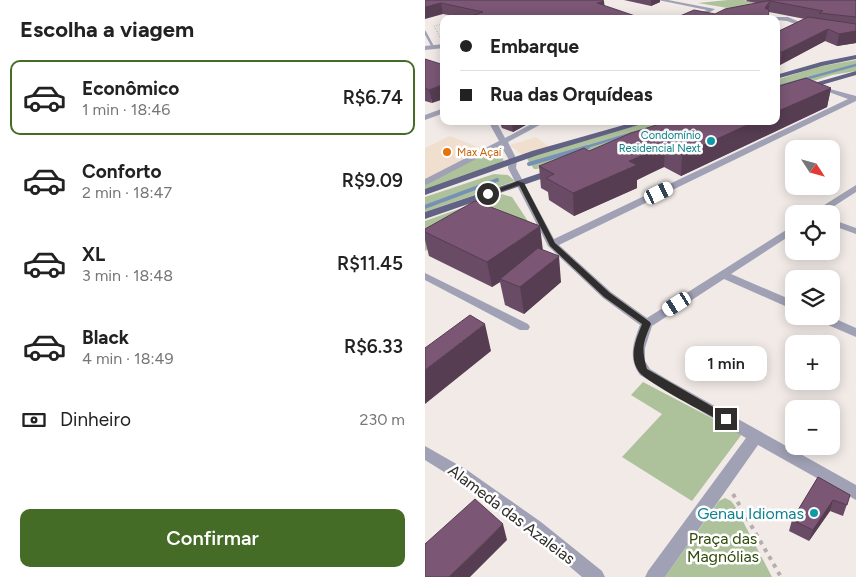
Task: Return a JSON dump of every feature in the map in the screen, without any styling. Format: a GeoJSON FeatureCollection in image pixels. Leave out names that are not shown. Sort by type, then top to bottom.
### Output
{"type":"FeatureCollection","features":[{"type":"Feature","properties":{"kind":"main road"},"geometry":{"type":"LineString","coordinates":[[780,76],[821,64],[856,57]]}},
{"type":"Feature","properties":{"kind":"main road"},"geometry":{"type":"LineString","coordinates":[[780,95],[856,73]]}},
{"type":"Feature","properties":{"kind":"main road"},"geometry":{"type":"LineString","coordinates":[[425,192],[513,160],[634,125]]}},
{"type":"Feature","properties":{"kind":"main road"},"geometry":{"type":"LineString","coordinates":[[425,216],[564,168]]}},
{"type":"Feature","properties":{"kind":"street"},"geometry":{"type":"LineString","coordinates":[[660,0],[712,9],[702,15]]}},
{"type":"Feature","properties":{"kind":"street"},"geometry":{"type":"LineString","coordinates":[[780,19],[788,19],[816,29]]}},
{"type":"Feature","properties":{"kind":"street"},"geometry":{"type":"LineString","coordinates":[[425,48],[440,46]]}},
{"type":"Feature","properties":{"kind":"street"},"geometry":{"type":"LineString","coordinates":[[813,84],[855,99]]}},
{"type":"Feature","properties":{"kind":"street"},"geometry":{"type":"LineString","coordinates":[[552,244],[855,99]]}},
{"type":"Feature","properties":{"kind":"street"},"geometry":{"type":"LineString","coordinates":[[425,118],[440,112]]}},
{"type":"Feature","properties":{"kind":"street"},"geometry":{"type":"LineString","coordinates":[[494,125],[513,160],[512,168],[552,244],[607,295],[647,324]]}},
{"type":"Feature","properties":{"kind":"street"},"geometry":{"type":"LineString","coordinates":[[425,182],[535,125]]}},
{"type":"Feature","properties":{"kind":"street"},"geometry":{"type":"LineString","coordinates":[[829,205],[856,188]]}},
{"type":"Feature","properties":{"kind":"street"},"geometry":{"type":"LineString","coordinates":[[840,225],[856,231]]}},
{"type":"Feature","properties":{"kind":"street"},"geometry":{"type":"LineString","coordinates":[[785,234],[647,324],[638,343],[643,370],[665,385],[856,493]]}},
{"type":"Feature","properties":{"kind":"street"},"geometry":{"type":"LineString","coordinates":[[724,275],[785,302]]}},
{"type":"Feature","properties":{"kind":"street"},"geometry":{"type":"LineString","coordinates":[[425,276],[524,327]]}},
{"type":"Feature","properties":{"kind":"street"},"geometry":{"type":"LineString","coordinates":[[838,325],[856,333]]}},
{"type":"Feature","properties":{"kind":"street"},"geometry":{"type":"LineString","coordinates":[[654,577],[756,436]]}},
{"type":"Feature","properties":{"kind":"street","name":"Alameda das Azaleias"},"geometry":{"type":"LineString","coordinates":[[426,452],[535,527],[596,577]]}},
{"type":"Feature","properties":{"kind":"lane"},"geometry":{"type":"LineString","coordinates":[[797,30],[805,26]]}},
{"type":"Feature","properties":{"kind":"lane"},"geometry":{"type":"LineString","coordinates":[[425,32],[433,47]]}},
{"type":"Feature","properties":{"kind":"path"},"geometry":{"type":"LineString","coordinates":[[440,25],[434,26],[440,38]]}},
{"type":"Feature","properties":{"kind":"path"},"geometry":{"type":"LineString","coordinates":[[725,479],[781,577]]}},
{"type":"Feature","properties":{"kind":"shaded area"},"geometry":{"type":"Polygon","coordinates":[[[450,136],[483,149],[425,180],[425,148],[450,136]]]}},
{"type":"Feature","properties":{"kind":"shaded area"},"geometry":{"type":"Polygon","coordinates":[[[536,137],[550,147],[523,156],[510,145],[536,137]]]}},
{"type":"Feature","properties":{"kind":"green space"},"geometry":{"type":"Polygon","coordinates":[[[744,0],[758,4],[746,11],[698,3],[744,0]]]}},
{"type":"Feature","properties":{"kind":"green space"},"geometry":{"type":"Polygon","coordinates":[[[856,60],[856,71],[832,75],[780,92],[780,79],[817,67],[856,60]]]}},
{"type":"Feature","properties":{"kind":"green space"},"geometry":{"type":"Polygon","coordinates":[[[638,125],[674,125],[537,169],[534,169],[527,159],[531,156],[638,125]]]}},
{"type":"Feature","properties":{"kind":"green space"},"geometry":{"type":"Polygon","coordinates":[[[498,145],[504,162],[425,190],[425,183],[498,145]]]}},
{"type":"Feature","properties":{"kind":"green space"},"geometry":{"type":"Polygon","coordinates":[[[494,174],[508,175],[515,181],[425,212],[425,197],[494,174]]]}},
{"type":"Feature","properties":{"kind":"green space"},"geometry":{"type":"Polygon","coordinates":[[[501,194],[512,197],[541,241],[480,218],[425,251],[425,221],[501,194]]]}},
{"type":"Feature","properties":{"kind":"green space"},"geometry":{"type":"Polygon","coordinates":[[[643,382],[742,434],[692,501],[622,457],[662,414],[631,395],[643,382]]]}},
{"type":"Feature","properties":{"kind":"green space","name":"Praça das Magnólias"},"geometry":{"type":"Polygon","coordinates":[[[725,498],[735,506],[772,577],[665,577],[719,501],[725,498]]]}},
{"type":"Feature","properties":{"kind":"building"},"geometry":{"type":"Polygon","coordinates":[[[425,0],[601,0],[604,1],[597,3],[632,15],[474,15],[483,12],[441,3],[425,7],[425,0]]]}},
{"type":"Feature","properties":{"kind":"building"},"geometry":{"type":"Polygon","coordinates":[[[772,0],[856,0],[856,17],[819,13],[823,11],[770,1],[765,8],[769,10],[768,15],[682,15],[694,10],[715,14],[725,9],[772,0]]]}},
{"type":"Feature","properties":{"kind":"building"},"geometry":{"type":"Polygon","coordinates":[[[808,17],[856,24],[856,31],[839,34],[828,29],[782,52],[780,52],[780,31],[808,17]]]}},
{"type":"Feature","properties":{"kind":"building"},"geometry":{"type":"Polygon","coordinates":[[[425,59],[440,64],[440,86],[429,90],[425,88],[425,59]]]}},
{"type":"Feature","properties":{"kind":"building"},"geometry":{"type":"Polygon","coordinates":[[[806,78],[831,88],[780,110],[780,86],[806,78]]]}},
{"type":"Feature","properties":{"kind":"building"},"geometry":{"type":"Polygon","coordinates":[[[656,125],[747,125],[682,155],[665,146],[629,161],[637,165],[573,193],[546,178],[554,174],[539,166],[584,148],[589,151],[631,133],[656,125]]]}},
{"type":"Feature","properties":{"kind":"building"},"geometry":{"type":"Polygon","coordinates":[[[475,201],[540,226],[487,262],[425,232],[425,229],[475,201]]]}},
{"type":"Feature","properties":{"kind":"building"},"geometry":{"type":"Polygon","coordinates":[[[538,248],[559,256],[520,287],[500,279],[538,248]]]}},
{"type":"Feature","properties":{"kind":"building"},"geometry":{"type":"Polygon","coordinates":[[[470,315],[485,324],[425,370],[425,348],[470,315]]]}},
{"type":"Feature","properties":{"kind":"building","name":"Genau Idiomas"},"geometry":{"type":"Polygon","coordinates":[[[818,477],[850,495],[847,505],[833,500],[813,530],[792,520],[818,477]]]}},
{"type":"Feature","properties":{"kind":"building"},"geometry":{"type":"Polygon","coordinates":[[[475,499],[503,524],[449,577],[425,577],[425,544],[475,499]]]}},
{"type":"Feature","properties":{"kind":"waterway"},"geometry":{"type":"LineString","coordinates":[[780,86],[856,65]]}},
{"type":"Feature","properties":{"kind":"waterway"},"geometry":{"type":"LineString","coordinates":[[583,148],[633,133]]}},
{"type":"Feature","properties":{"kind":"waterway"},"geometry":{"type":"LineString","coordinates":[[529,164],[588,147]]}},
{"type":"Feature","properties":{"kind":"waterway"},"geometry":{"type":"LineString","coordinates":[[425,207],[497,180]]}},
{"type":"Feature","properties":{"kind":"place","name":"Condomínio Residencial Next"},"geometry":{"type":"Point","coordinates":[711,141]}},
{"type":"Feature","properties":{"kind":"place","name":"Max Açaí"},"geometry":{"type":"Point","coordinates":[447,152]}},
{"type":"Feature","properties":{"kind":"place","name":"Genau Idiomas"},"geometry":{"type":"Point","coordinates":[814,513]}},
{"type":"Feature","properties":{"kind":"route"},"geometry":{"type":"LineString","coordinates":[[488,194],[520,183],[552,244],[607,295],[647,324],[638,343],[643,370],[665,385],[726,419]]}}]}
